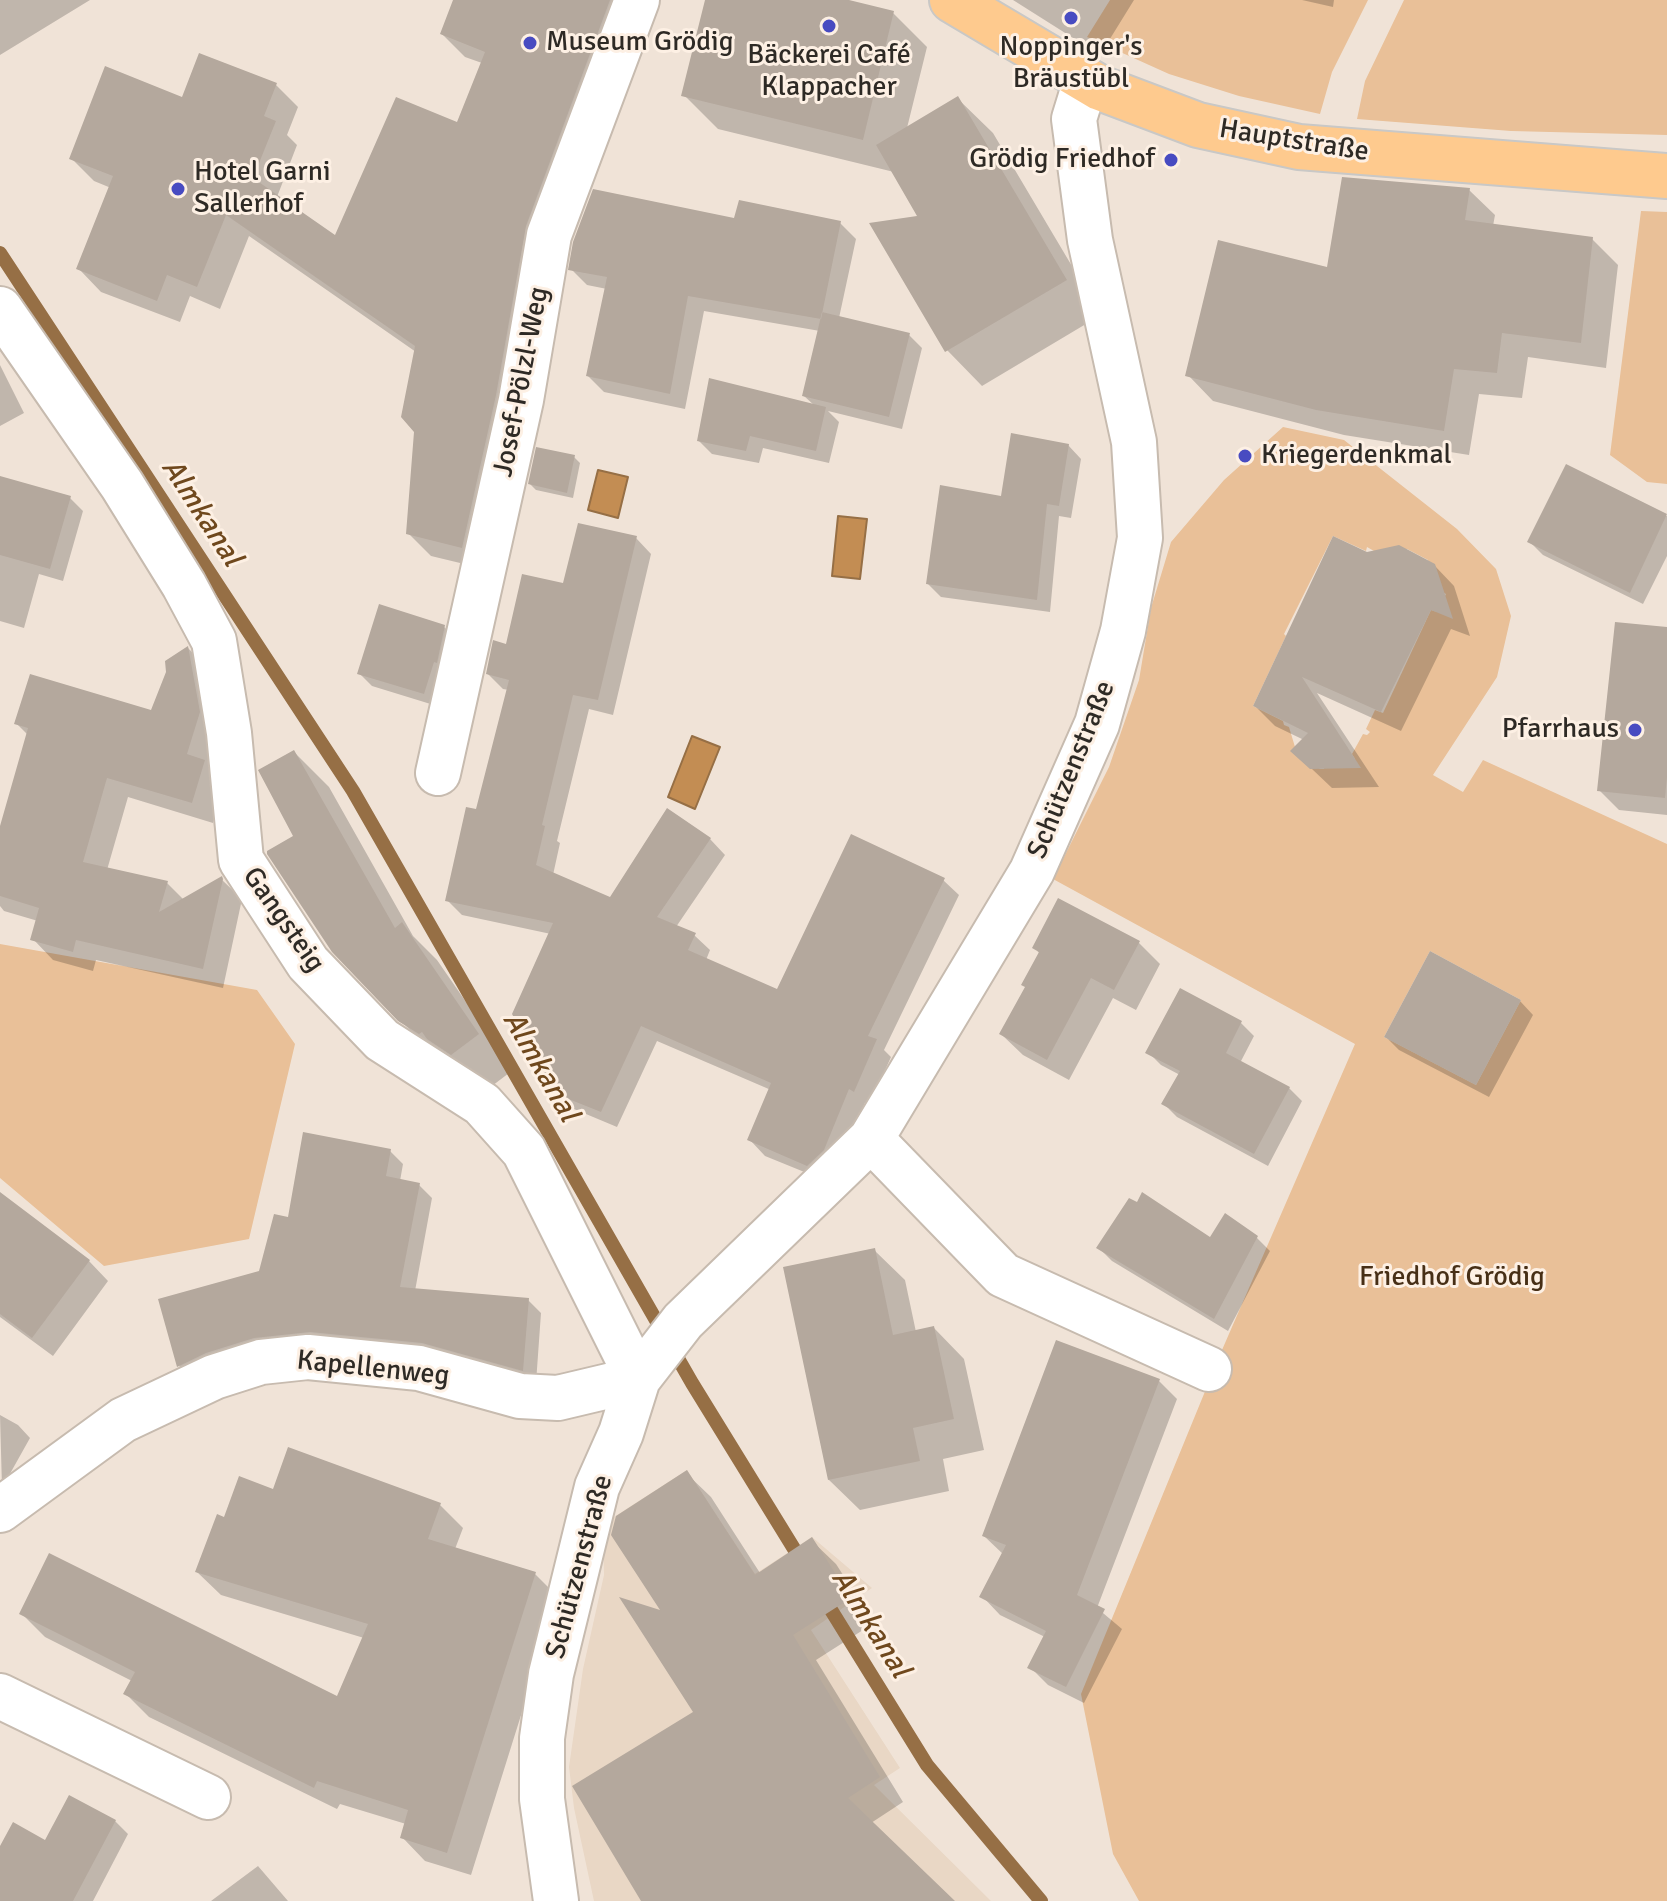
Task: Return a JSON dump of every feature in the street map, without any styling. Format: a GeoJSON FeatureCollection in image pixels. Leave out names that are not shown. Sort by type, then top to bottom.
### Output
{"type":"FeatureCollection","features":[{"type":"Feature","properties":{"kind":"main road","name":"Hauptstraße"},"geometry":{"type":"LineString","coordinates":[[952,0],[1086,80],[1198,125],[1299,147],[1667,176]]}},
{"type":"Feature","properties":{"kind":"street","name":"Josef-Pölzl-Weg"},"geometry":{"type":"LineString","coordinates":[[438,773],[521,400],[549,235],[637,0]]}},
{"type":"Feature","properties":{"kind":"street","name":"Schützenstraße"},"geometry":{"type":"LineString","coordinates":[[556,1901],[542,1799],[542,1738],[551,1674],[597,1487],[645,1370],[683,1321],[871,1139],[1032,871],[1097,724],[1123,631],[1140,538],[1134,442],[1090,240],[1074,119],[1086,80]]}},
{"type":"Feature","properties":{"kind":"street","name":"Gangsteig"},"geometry":{"type":"LineString","coordinates":[[0,309],[122,485],[184,585],[214,641],[229,733],[241,860],[308,963],[382,1040],[482,1104],[524,1151],[645,1370]]}},
{"type":"Feature","properties":{"kind":"street"},"geometry":{"type":"LineString","coordinates":[[871,1139],[1003,1275],[1209,1369]]}},
{"type":"Feature","properties":{"kind":"street","name":"Kapellenweg"},"geometry":{"type":"LineString","coordinates":[[0,1510],[123,1420],[214,1377],[261,1362],[308,1357],[419,1368],[520,1396],[558,1398],[645,1370]]}},
{"type":"Feature","properties":{"kind":"street"},"geometry":{"type":"LineString","coordinates":[[0,1696],[208,1797]]}},
{"type":"Feature","properties":{"kind":"shaded area"},"geometry":{"type":"Polygon","coordinates":[[[598,470],[628,477],[618,518],[588,510],[598,470]]]}},
{"type":"Feature","properties":{"kind":"shaded area"},"geometry":{"type":"Polygon","coordinates":[[[838,516],[867,519],[860,579],[832,576],[838,516]]]}},
{"type":"Feature","properties":{"kind":"shaded area"},"geometry":{"type":"Polygon","coordinates":[[[692,736],[720,747],[695,809],[668,797],[692,736]]]}},
{"type":"Feature","properties":{"kind":"shaded area"},"geometry":{"type":"Polygon","coordinates":[[[687,1470],[755,1574],[812,1537],[872,1588],[811,1630],[900,1768],[874,1785],[991,1901],[594,1901],[574,1808],[569,1767],[583,1669],[604,1575],[603,1524],[687,1470]]]}},
{"type":"Feature","properties":{"kind":"green space"},"geometry":{"type":"Polygon","coordinates":[[[1110,0],[1368,0],[1332,72],[1320,114],[1239,96],[1169,74],[1087,37],[1110,0]]]}},
{"type":"Feature","properties":{"kind":"green space"},"geometry":{"type":"Polygon","coordinates":[[[1404,0],[1667,0],[1667,135],[1511,131],[1357,119],[1365,81],[1404,0]]]}},
{"type":"Feature","properties":{"kind":"green space"},"geometry":{"type":"Polygon","coordinates":[[[1641,211],[1667,212],[1667,484],[1647,482],[1610,455],[1641,211]]]}},
{"type":"Feature","properties":{"kind":"green space","name":"Friedhof Grödig"},"geometry":{"type":"Polygon","coordinates":[[[1283,427],[1344,440],[1457,529],[1496,569],[1511,616],[1497,677],[1433,775],[1463,792],[1483,760],[1667,844],[1667,1901],[1139,1901],[1113,1854],[1081,1694],[1222,1350],[1355,1044],[1053,879],[1109,767],[1139,680],[1151,608],[1171,542],[1224,480],[1283,427]],[[1333,536],[1284,634],[1286,636],[1253,706],[1283,721],[1289,727],[1295,747],[1320,769],[1324,769],[1325,764],[1355,759],[1352,754],[1363,734],[1370,732],[1366,729],[1375,710],[1383,713],[1431,610],[1437,612],[1446,594],[1433,587],[1428,560],[1407,549],[1374,551],[1367,547],[1366,551],[1333,536]],[[1430,951],[1384,1037],[1476,1085],[1521,1000],[1430,951]]]}},
{"type":"Feature","properties":{"kind":"green space"},"geometry":{"type":"Polygon","coordinates":[[[0,944],[257,990],[295,1044],[249,1239],[104,1266],[0,1178],[0,944]]]}},
{"type":"Feature","properties":{"kind":"building"},"geometry":{"type":"Polygon","coordinates":[[[453,0],[610,0],[526,226],[496,395],[462,548],[406,534],[414,432],[401,417],[415,346],[226,215],[197,287],[167,275],[157,301],[76,269],[113,176],[69,159],[105,66],[182,97],[199,53],[277,83],[264,116],[276,121],[253,178],[335,235],[396,97],[457,122],[485,52],[440,34],[453,0]]]}},
{"type":"Feature","properties":{"kind":"building"},"geometry":{"type":"Polygon","coordinates":[[[705,0],[849,0],[894,11],[863,140],[681,96],[705,0]]]}},
{"type":"Feature","properties":{"kind":"building"},"geometry":{"type":"Polygon","coordinates":[[[958,96],[1067,280],[945,352],[869,223],[917,216],[876,145],[958,96]]]}},
{"type":"Feature","properties":{"kind":"building"},"geometry":{"type":"Polygon","coordinates":[[[1342,177],[1470,188],[1465,220],[1593,237],[1581,343],[1502,333],[1497,373],[1454,369],[1444,431],[1316,410],[1185,376],[1218,240],[1327,267],[1342,177]]]}},
{"type":"Feature","properties":{"kind":"building"},"geometry":{"type":"Polygon","coordinates":[[[593,189],[734,218],[739,200],[841,221],[821,319],[688,296],[670,394],[586,376],[607,277],[568,270],[573,242],[593,189]]]}},
{"type":"Feature","properties":{"kind":"building"},"geometry":{"type":"Polygon","coordinates":[[[822,312],[910,333],[889,417],[802,396],[822,312]]]}},
{"type":"Feature","properties":{"kind":"building"},"geometry":{"type":"Polygon","coordinates":[[[709,378],[826,407],[816,451],[750,436],[746,451],[697,441],[709,378]]]}},
{"type":"Feature","properties":{"kind":"building"},"geometry":{"type":"Polygon","coordinates":[[[1011,433],[1069,444],[1059,506],[1047,504],[1037,600],[926,584],[940,485],[1001,496],[1011,433]]]}},
{"type":"Feature","properties":{"kind":"building"},"geometry":{"type":"Polygon","coordinates":[[[536,447],[575,455],[567,493],[528,484],[536,447]]]}},
{"type":"Feature","properties":{"kind":"building"},"geometry":{"type":"Polygon","coordinates":[[[1566,464],[1667,514],[1630,593],[1527,542],[1566,464]]]}},
{"type":"Feature","properties":{"kind":"building"},"geometry":{"type":"Polygon","coordinates":[[[0,476],[71,496],[50,569],[0,555],[0,476]]]}},
{"type":"Feature","properties":{"kind":"building"},"geometry":{"type":"Polygon","coordinates":[[[578,523],[637,536],[598,700],[573,695],[542,825],[545,826],[536,865],[610,897],[667,808],[711,838],[657,917],[696,933],[688,950],[777,989],[851,834],[945,878],[868,1036],[877,1039],[854,1092],[849,1089],[824,1150],[807,1166],[747,1140],[771,1083],[641,1026],[601,1112],[556,1094],[512,1014],[553,923],[445,901],[466,807],[476,809],[509,680],[486,674],[493,640],[506,644],[522,574],[563,583],[578,523]]]}},
{"type":"Feature","properties":{"kind":"building"},"geometry":{"type":"Polygon","coordinates":[[[1333,536],[1367,552],[1399,545],[1435,564],[1453,619],[1431,610],[1381,712],[1302,677],[1361,768],[1310,769],[1290,751],[1308,733],[1253,706],[1333,536]]]}},
{"type":"Feature","properties":{"kind":"building"},"geometry":{"type":"Polygon","coordinates":[[[379,604],[445,625],[437,663],[434,662],[424,694],[357,674],[379,604]]]}},
{"type":"Feature","properties":{"kind":"building","name":"Pfarrhaus"},"geometry":{"type":"Polygon","coordinates":[[[1615,622],[1667,627],[1665,798],[1597,791],[1615,622]]]}},
{"type":"Feature","properties":{"kind":"building"},"geometry":{"type":"Polygon","coordinates":[[[188,646],[200,712],[187,754],[205,760],[192,803],[107,778],[83,862],[168,881],[159,912],[222,876],[203,969],[76,940],[73,952],[30,940],[39,908],[0,896],[0,826],[28,728],[14,724],[30,674],[151,710],[166,672],[165,661],[188,646]]]}},
{"type":"Feature","properties":{"kind":"building"},"geometry":{"type":"Polygon","coordinates":[[[294,750],[395,928],[402,922],[479,1034],[451,1055],[422,1032],[419,1034],[398,1021],[332,952],[267,854],[267,851],[293,836],[258,770],[294,750]]]}},
{"type":"Feature","properties":{"kind":"building"},"geometry":{"type":"Polygon","coordinates":[[[1058,898],[1140,941],[1114,990],[1091,978],[1047,1060],[999,1034],[1025,987],[1021,985],[1039,952],[1032,948],[1058,898]]]}},
{"type":"Feature","properties":{"kind":"building"},"geometry":{"type":"Polygon","coordinates":[[[1430,951],[1521,1000],[1476,1085],[1384,1037],[1430,951]]]}},
{"type":"Feature","properties":{"kind":"building"},"geometry":{"type":"Polygon","coordinates":[[[1180,988],[1242,1021],[1226,1053],[1290,1087],[1254,1154],[1161,1104],[1180,1071],[1145,1053],[1180,988]]]}},
{"type":"Feature","properties":{"kind":"building"},"geometry":{"type":"Polygon","coordinates":[[[303,1132],[391,1149],[386,1176],[420,1183],[400,1287],[529,1298],[523,1371],[422,1343],[310,1332],[254,1338],[206,1353],[177,1367],[158,1299],[259,1271],[274,1214],[288,1217],[303,1132]]]}},
{"type":"Feature","properties":{"kind":"building"},"geometry":{"type":"Polygon","coordinates":[[[0,1192],[90,1260],[32,1338],[0,1314],[0,1192]]]}},
{"type":"Feature","properties":{"kind":"building"},"geometry":{"type":"Polygon","coordinates":[[[1142,1192],[1210,1237],[1225,1213],[1258,1236],[1214,1319],[1096,1248],[1129,1198],[1137,1202],[1142,1192]]]}},
{"type":"Feature","properties":{"kind":"building"},"geometry":{"type":"Polygon","coordinates":[[[875,1248],[893,1335],[934,1326],[954,1419],[913,1428],[920,1461],[828,1480],[783,1267],[875,1248]]]}},
{"type":"Feature","properties":{"kind":"building"},"geometry":{"type":"Polygon","coordinates":[[[1056,1340],[1160,1379],[1077,1595],[1105,1609],[1066,1687],[1027,1668],[1046,1631],[979,1597],[1006,1545],[982,1536],[1056,1340]]]}},
{"type":"Feature","properties":{"kind":"building"},"geometry":{"type":"Polygon","coordinates":[[[288,1447],[441,1503],[428,1539],[536,1572],[447,1853],[400,1838],[408,1810],[317,1781],[314,1788],[123,1694],[135,1672],[19,1614],[49,1553],[337,1696],[368,1624],[195,1572],[217,1514],[224,1517],[239,1476],[273,1489],[288,1447]]]}},
{"type":"Feature","properties":{"kind":"building"},"geometry":{"type":"Polygon","coordinates":[[[687,1470],[755,1575],[812,1537],[851,1598],[793,1635],[880,1777],[848,1798],[955,1901],[641,1901],[572,1786],[693,1712],[619,1597],[660,1610],[611,1535],[616,1516],[687,1470]]]}},
{"type":"Feature","properties":{"kind":"building"},"geometry":{"type":"Polygon","coordinates":[[[69,1795],[116,1820],[73,1901],[0,1901],[0,1846],[13,1822],[45,1840],[69,1795]]]}},
{"type":"Feature","properties":{"kind":"waterway","name":"Almkanal"},"geometry":{"type":"LineString","coordinates":[[0,253],[353,791],[692,1383],[804,1565]]}},
{"type":"Feature","properties":{"kind":"waterway","name":"Almkanal"},"geometry":{"type":"LineString","coordinates":[[823,1597],[927,1765],[1041,1901]]}},
{"type":"Feature","properties":{"kind":"place","name":"Noppinger's Bräustübl"},"geometry":{"type":"Point","coordinates":[1071,18]}},
{"type":"Feature","properties":{"kind":"place","name":"Bäckerei Café Klappacher"},"geometry":{"type":"Point","coordinates":[829,26]}},
{"type":"Feature","properties":{"kind":"place","name":"Museum Grödig"},"geometry":{"type":"Point","coordinates":[530,43]}},
{"type":"Feature","properties":{"kind":"place","name":"Grödig Friedhof"},"geometry":{"type":"Point","coordinates":[1171,160]}},
{"type":"Feature","properties":{"kind":"place","name":"Hotel Garni Sallerhof"},"geometry":{"type":"Point","coordinates":[178,189]}},
{"type":"Feature","properties":{"kind":"place","name":"Kriegerdenkmal"},"geometry":{"type":"Point","coordinates":[1245,456]}},
{"type":"Feature","properties":{"kind":"place","name":"Pfarrhaus"},"geometry":{"type":"Point","coordinates":[1635,730]}}]}
